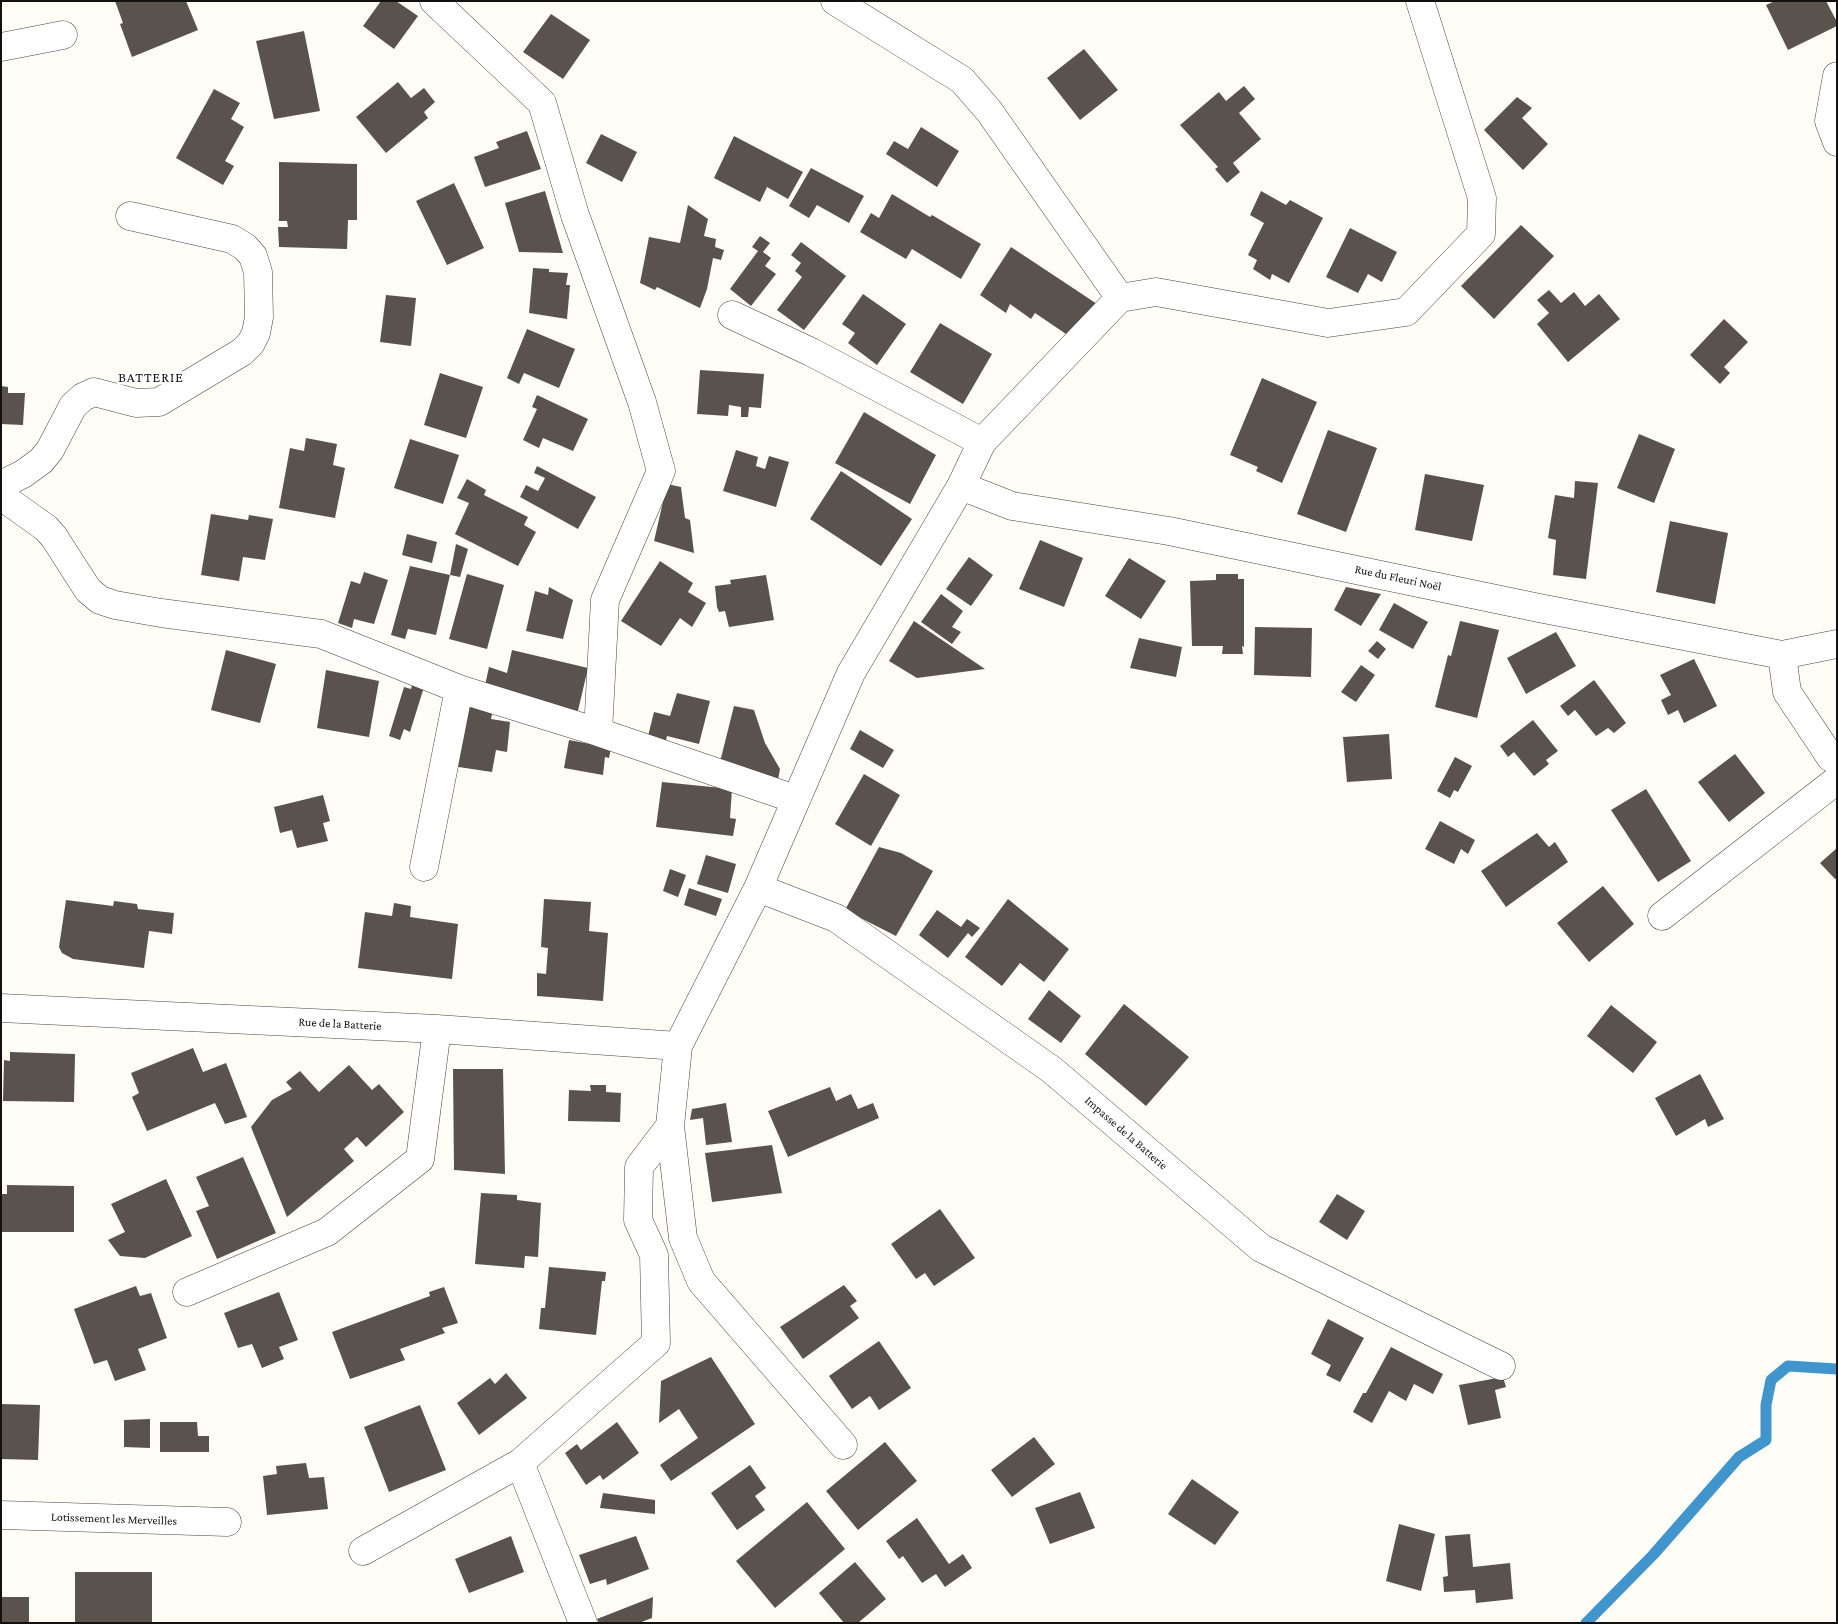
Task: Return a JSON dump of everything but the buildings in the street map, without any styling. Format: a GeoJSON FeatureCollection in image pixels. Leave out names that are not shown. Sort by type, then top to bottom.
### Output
{"type":"FeatureCollection","features":[{"type":"Feature","properties":{"kind":"street"},"geometry":{"type":"LineString","coordinates":[[434,1],[542,103],[575,215],[642,402],[661,471],[605,600],[598,732]]}},
{"type":"Feature","properties":{"kind":"street"},"geometry":{"type":"LineString","coordinates":[[834,1],[962,80],[989,111],[1120,298]]}},
{"type":"Feature","properties":{"kind":"street"},"geometry":{"type":"LineString","coordinates":[[843,1445],[701,1280],[682,1238],[670,1126],[678,1046],[758,888],[851,673],[961,486],[982,442],[1120,298],[1156,292],[1328,323],[1406,312],[1481,234],[1482,198],[1420,1]]}},
{"type":"Feature","properties":{"kind":"street"},"geometry":{"type":"LineString","coordinates":[[1,47],[63,35]]}},
{"type":"Feature","properties":{"kind":"street"},"geometry":{"type":"LineString","coordinates":[[1837,76],[1829,121],[1837,142]]}},
{"type":"Feature","properties":{"kind":"street"},"geometry":{"type":"LineString","coordinates":[[1,485],[23,474],[41,461],[50,450],[73,406],[83,397],[94,392],[136,402],[159,402],[242,352],[251,344],[256,333],[259,317],[258,272],[253,256],[245,247],[232,239],[130,216]]}},
{"type":"Feature","properties":{"kind":"street"},"geometry":{"type":"LineString","coordinates":[[732,315],[812,352],[982,442]]}},
{"type":"Feature","properties":{"kind":"street","name":"Rue du Fleuri Noël"},"geometry":{"type":"LineString","coordinates":[[961,486],[1012,506],[1169,531],[1539,608],[1782,655],[1837,644]]}},
{"type":"Feature","properties":{"kind":"street"},"geometry":{"type":"LineString","coordinates":[[1,496],[46,528],[88,590],[100,600],[114,605],[161,613],[321,634],[459,689],[598,732],[795,799]]}},
{"type":"Feature","properties":{"kind":"street"},"geometry":{"type":"LineString","coordinates":[[1782,655],[1787,692],[1831,758],[1837,760]]}},
{"type":"Feature","properties":{"kind":"street"},"geometry":{"type":"LineString","coordinates":[[424,867],[459,689]]}},
{"type":"Feature","properties":{"kind":"street"},"geometry":{"type":"LineString","coordinates":[[1662,916],[1837,780]]}},
{"type":"Feature","properties":{"kind":"street","name":"Impasse de la Batterie"},"geometry":{"type":"LineString","coordinates":[[758,888],[836,918],[1052,1070],[1260,1248],[1501,1366]]}},
{"type":"Feature","properties":{"kind":"street","name":"Rue de la Batterie"},"geometry":{"type":"LineString","coordinates":[[1,1008],[438,1029],[678,1046]]}},
{"type":"Feature","properties":{"kind":"street"},"geometry":{"type":"LineString","coordinates":[[187,1292],[327,1232],[420,1159],[438,1029]]}},
{"type":"Feature","properties":{"kind":"street"},"geometry":{"type":"LineString","coordinates":[[362,1551],[520,1463],[656,1343],[654,1255],[638,1220],[639,1167],[670,1126]]}},
{"type":"Feature","properties":{"kind":"street"},"geometry":{"type":"LineString","coordinates":[[520,1463],[584,1623]]}},
{"type":"Feature","properties":{"kind":"street","name":"Lotissement les Merveilles"},"geometry":{"type":"LineString","coordinates":[[1,1515],[226,1522]]}},
{"type":"Feature","properties":{"kind":"waterway"},"geometry":{"type":"LineString","coordinates":[[1586,1623],[1653,1555],[1739,1457],[1766,1440],[1766,1405],[1771,1380],[1788,1366],[1837,1369]]}},
{"type":"Feature","properties":{"kind":"district","name":"BATTERIE"},"geometry":{"type":"Point","coordinates":[151,378]}}]}
